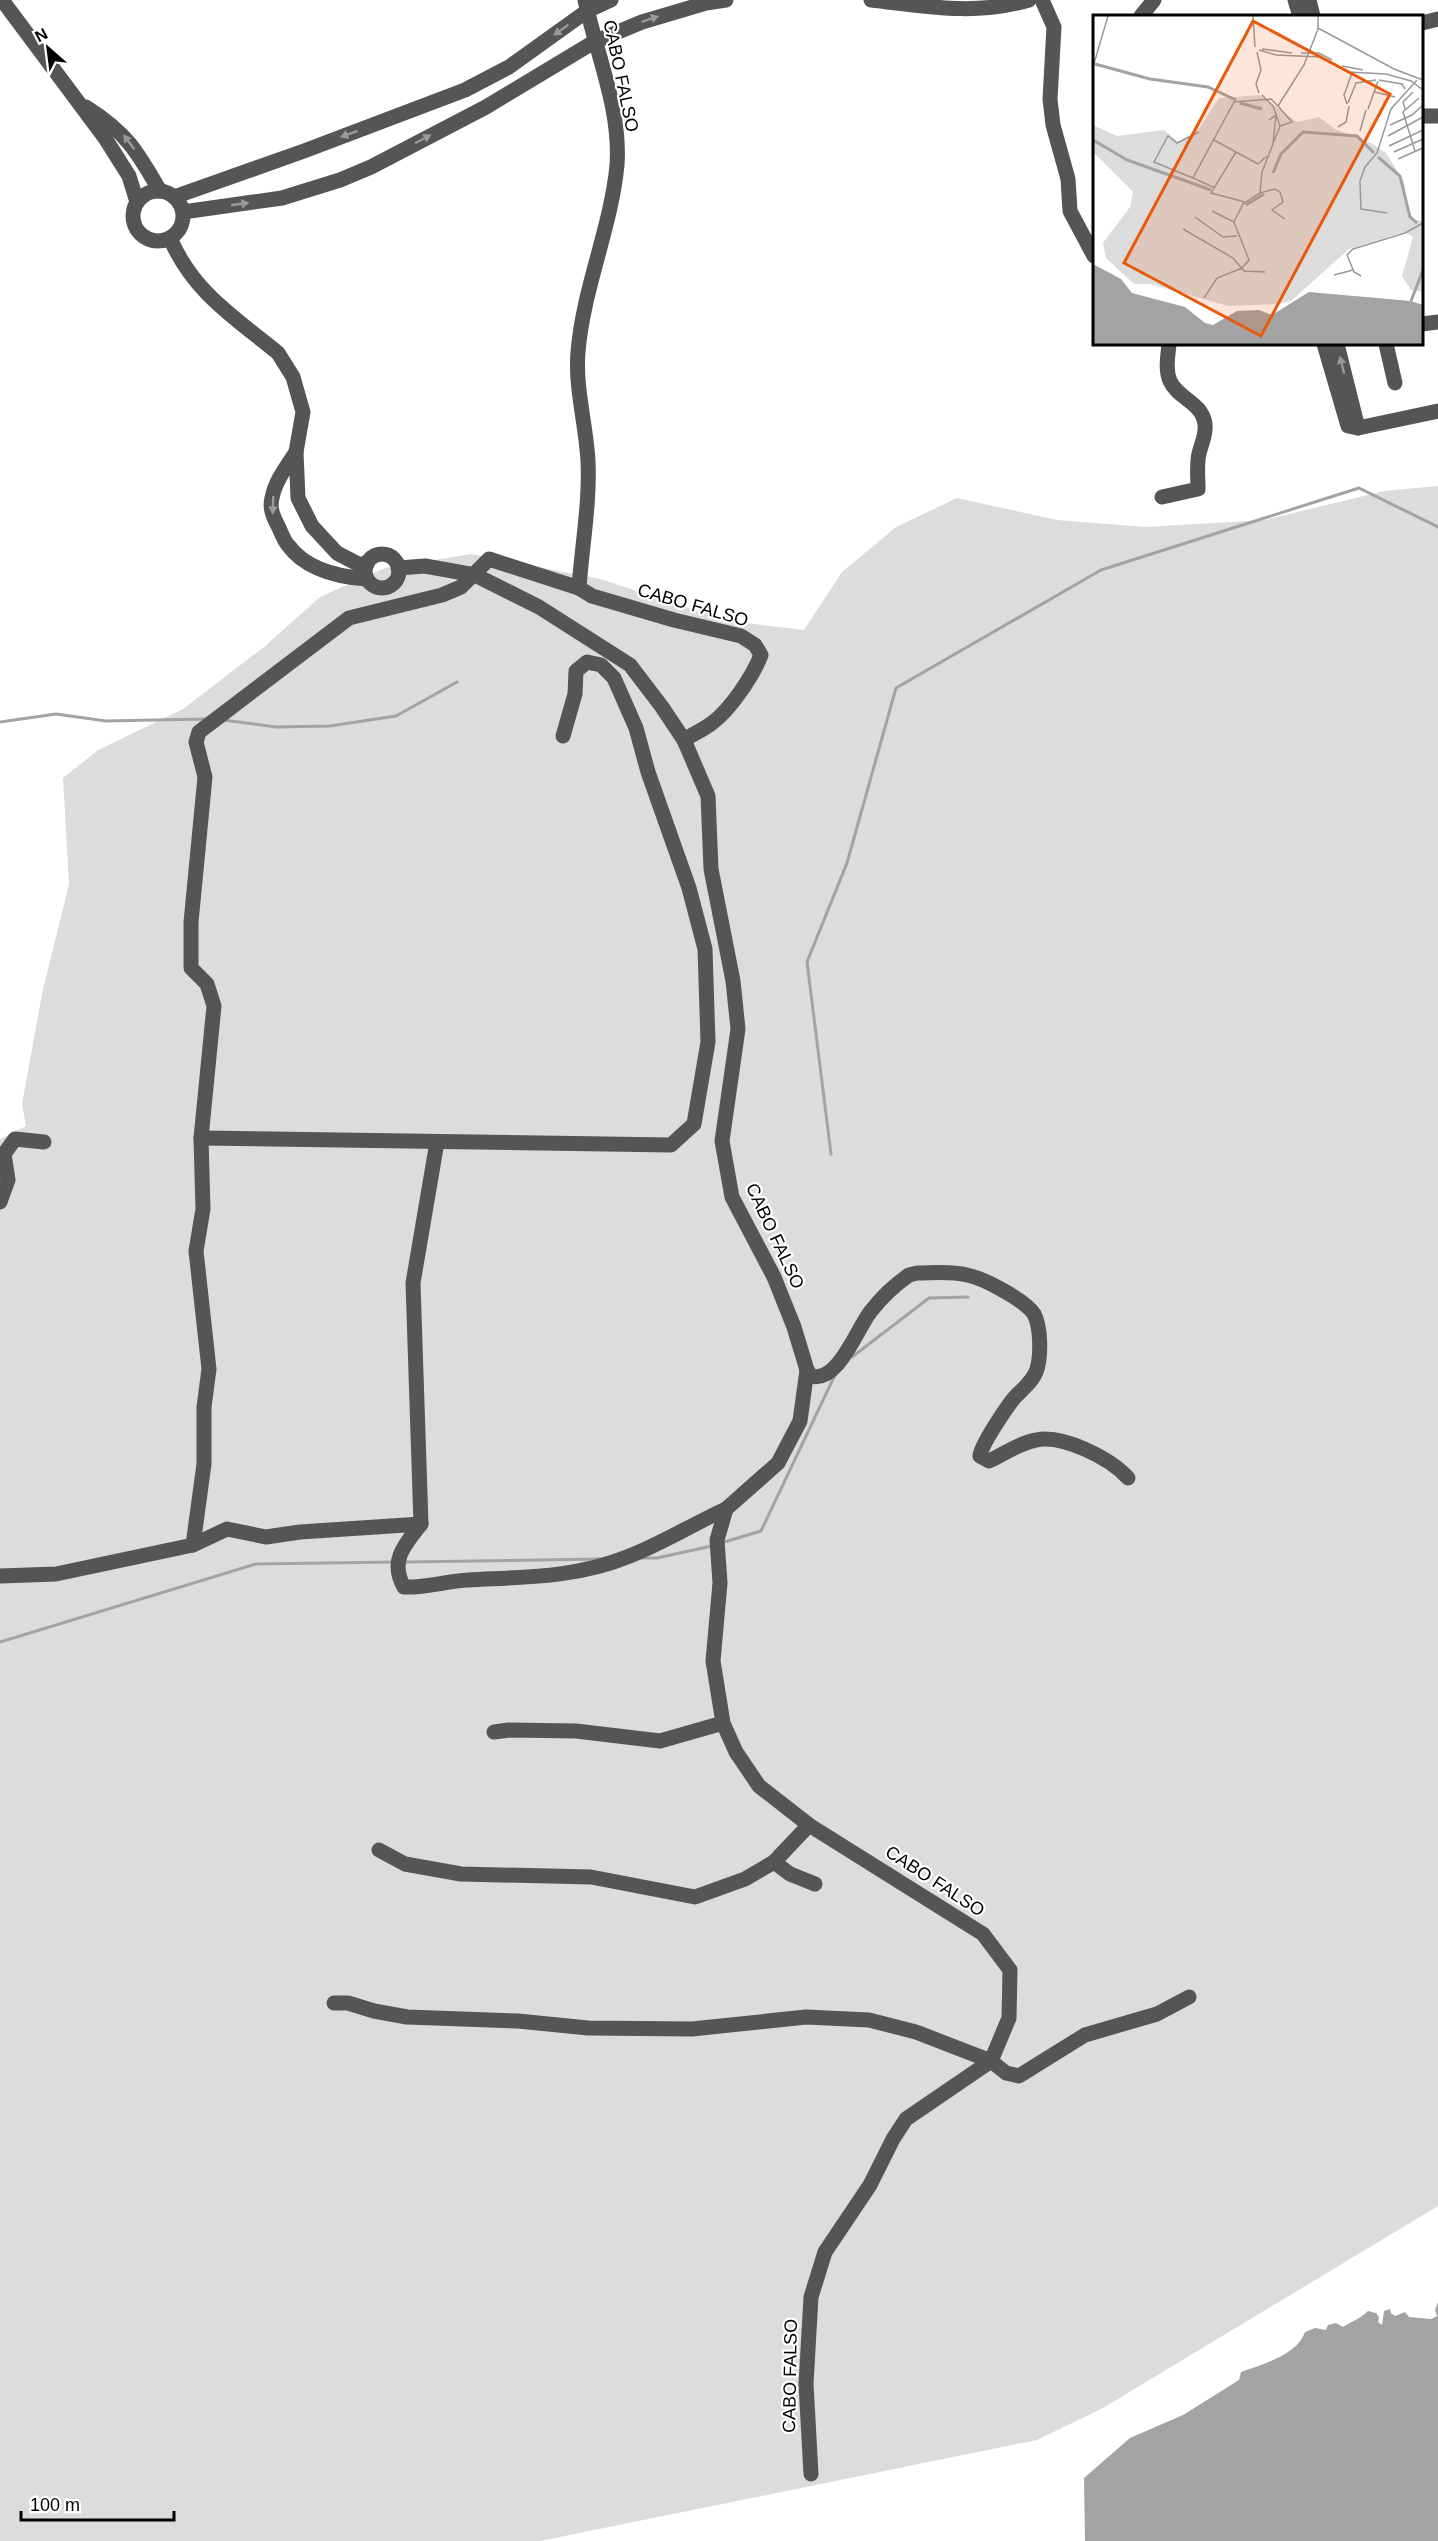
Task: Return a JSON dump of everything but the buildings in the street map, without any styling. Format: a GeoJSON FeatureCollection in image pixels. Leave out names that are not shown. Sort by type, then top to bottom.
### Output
{"type":"FeatureCollection","features":[{"type":"Feature","properties":{"kind":"street"},"geometry":{"type":"LineString","coordinates":[[2,0],[105,138],[129,176],[137,202],[133,216],[135,226],[141,235],[155,241],[170,238],[179,230],[183,212]]}},
{"type":"Feature","properties":{"kind":"street"},"geometry":{"type":"LineString","coordinates":[[137,202],[152,192],[167,194],[304,151],[465,90],[509,67],[586,6],[611,0]]}},
{"type":"Feature","properties":{"kind":"street"},"geometry":{"type":"LineString","coordinates":[[183,212],[282,198],[351,175],[486,107],[594,42],[642,21],[706,3],[726,0]]}},
{"type":"Feature","properties":{"kind":"street"},"geometry":{"type":"LineString","coordinates":[[871,0],[956,10],[1001,7],[1029,0]]}},
{"type":"Feature","properties":{"kind":"street"},"geometry":{"type":"LineString","coordinates":[[1042,0],[1054,27],[1050,99],[1053,125],[1068,179],[1070,211],[1093,252]]}},
{"type":"Feature","properties":{"kind":"street"},"geometry":{"type":"LineString","coordinates":[[1142,15],[1154,0]]}},
{"type":"Feature","properties":{"kind":"street"},"geometry":{"type":"LineString","coordinates":[[1295,0],[1300,15]]}},
{"type":"Feature","properties":{"kind":"street"},"geometry":{"type":"LineString","coordinates":[[1309,0],[1313,15]]}},
{"type":"Feature","properties":{"kind":"street","name":"CABO FALSO"},"geometry":{"type":"LineString","coordinates":[[586,6],[614,120],[617,163],[600,251],[584,315],[578,354],[577,375],[585,431],[588,488],[579,588],[592,596],[674,620],[741,636],[754,645],[761,656],[740,692],[714,722],[684,740],[708,796],[711,869],[734,981],[738,1029],[722,1141],[732,1197],[774,1277],[794,1327],[807,1370],[800,1421],[778,1463],[726,1509],[717,1540],[720,1583],[713,1661],[723,1723],[736,1752],[759,1786],[809,1825],[983,1934],[1010,1970],[1009,2018],[991,2061],[906,2119],[893,2139],[870,2185],[825,2252],[817,2273],[811,2308],[806,2384],[811,2474]]}},
{"type":"Feature","properties":{"kind":"street"},"geometry":{"type":"LineString","coordinates":[[1423,23],[1438,19]]}},
{"type":"Feature","properties":{"kind":"street"},"geometry":{"type":"LineString","coordinates":[[78,102],[124,134],[167,194],[183,212]]}},
{"type":"Feature","properties":{"kind":"street"},"geometry":{"type":"LineString","coordinates":[[170,238],[180,261],[198,285],[278,353],[292,376],[303,412],[296,452],[298,498],[312,526],[337,553],[358,564],[367,572],[375,586],[385,588],[397,578],[398,568],[393,559],[384,555],[374,556],[367,572]]}},
{"type":"Feature","properties":{"kind":"street"},"geometry":{"type":"LineString","coordinates":[[1423,324],[1438,322]]}},
{"type":"Feature","properties":{"kind":"street"},"geometry":{"type":"LineString","coordinates":[[1162,497],[1198,489],[1197,459],[1205,432],[1205,422],[1193,402],[1170,382],[1167,366],[1169,345]]}},
{"type":"Feature","properties":{"kind":"street"},"geometry":{"type":"LineString","coordinates":[[1324,345],[1346,423],[1351,427],[1358,428],[1438,411]]}},
{"type":"Feature","properties":{"kind":"street"},"geometry":{"type":"LineString","coordinates":[[1337,345],[1358,428]]}},
{"type":"Feature","properties":{"kind":"street"},"geometry":{"type":"LineString","coordinates":[[1386,345],[1395,383]]}},
{"type":"Feature","properties":{"kind":"street"},"geometry":{"type":"LineString","coordinates":[[296,452],[279,477],[271,499],[272,516],[287,545],[306,562],[335,576],[367,572]]}},
{"type":"Feature","properties":{"kind":"street"},"geometry":{"type":"LineString","coordinates":[[279,477],[298,477]]}},
{"type":"Feature","properties":{"kind":"street"},"geometry":{"type":"LineString","coordinates":[[326,572],[337,553]]}},
{"type":"Feature","properties":{"kind":"street"},"geometry":{"type":"LineString","coordinates":[[193,1545],[204,1464],[204,1407],[209,1369],[196,1251],[203,1209],[201,1138],[214,1006],[207,984],[191,968],[191,922],[205,777],[196,742],[199,732],[349,618],[442,595],[461,587],[475,575],[479,566],[489,559],[579,588]]}},
{"type":"Feature","properties":{"kind":"street"},"geometry":{"type":"LineString","coordinates":[[398,568],[425,566],[475,575],[539,607],[630,665],[684,740]]}},
{"type":"Feature","properties":{"kind":"street"},"geometry":{"type":"LineString","coordinates":[[201,1138],[671,1145],[694,1124],[708,1042],[705,949],[689,888],[648,772],[636,728],[614,678],[601,665],[587,662],[576,671],[575,694],[563,736]]}},
{"type":"Feature","properties":{"kind":"street"},"geometry":{"type":"LineString","coordinates":[[0,1202],[9,1180],[4,1154],[15,1139],[44,1142]]}},
{"type":"Feature","properties":{"kind":"street"},"geometry":{"type":"LineString","coordinates":[[436,1142],[413,1283],[421,1524],[404,1545],[398,1562],[396,1574],[404,1587],[419,1588],[465,1580],[513,1579],[571,1573],[625,1558],[726,1509]]}},
{"type":"Feature","properties":{"kind":"street"},"geometry":{"type":"LineString","coordinates":[[807,1370],[815,1378],[830,1373],[848,1350],[873,1309],[909,1275],[951,1273],[981,1279],[1028,1307],[1038,1324],[1039,1345],[1038,1368],[1032,1380],[1007,1408],[981,1448],[980,1456],[989,1461],[1035,1440],[1063,1441],[1115,1466],[1128,1478]]}},
{"type":"Feature","properties":{"kind":"street"},"geometry":{"type":"LineString","coordinates":[[0,1576],[56,1574],[193,1545],[227,1529],[266,1537],[300,1532],[421,1524]]}},
{"type":"Feature","properties":{"kind":"street"},"geometry":{"type":"LineString","coordinates":[[693,1526],[703,1527],[717,1540]]}},
{"type":"Feature","properties":{"kind":"street"},"geometry":{"type":"LineString","coordinates":[[494,1732],[509,1730],[576,1731],[660,1741],[723,1723]]}},
{"type":"Feature","properties":{"kind":"street"},"geometry":{"type":"LineString","coordinates":[[379,1850],[405,1864],[461,1874],[591,1878],[695,1897],[745,1879],[774,1862],[809,1825]]}},
{"type":"Feature","properties":{"kind":"street"},"geometry":{"type":"LineString","coordinates":[[774,1862],[790,1874],[815,1884]]}},
{"type":"Feature","properties":{"kind":"street"},"geometry":{"type":"LineString","coordinates":[[334,2004],[348,2003],[407,2017],[518,2021],[588,2028],[692,2029],[806,2017],[868,2020],[916,2031],[991,2061],[1006,2073],[1019,2076],[1084,2036],[1157,2014],[1189,1997]]}},
{"type":"Feature","properties":{"kind":"shaded area"},"geometry":{"type":"Polygon","coordinates":[[[1438,486],[1438,2206],[1103,2408],[1037,2440],[540,2541],[0,2541],[0,1139],[26,1126],[22,1104],[42,994],[69,884],[63,778],[98,750],[183,709],[264,647],[320,597],[385,568],[471,554],[600,579],[730,621],[804,630],[842,572],[896,527],[957,498],[1057,520],[1145,527],[1265,520],[1384,491],[1438,486]]]}},
{"type":"Feature","properties":{"kind":"shaded area"},"geometry":{"type":"Polygon","coordinates":[[[1438,2302],[1438,2541],[1085,2541],[1084,2478],[1130,2438],[1183,2415],[1239,2380],[1241,2372],[1278,2358],[1295,2347],[1305,2332],[1315,2328],[1326,2330],[1328,2325],[1336,2323],[1343,2327],[1368,2311],[1376,2313],[1379,2317],[1378,2322],[1382,2325],[1384,2311],[1390,2309],[1395,2316],[1405,2312],[1409,2317],[1431,2319],[1437,2316],[1435,2310],[1438,2302]]]}},
{"type":"Feature","properties":{"kind":"waterway"},"geometry":{"type":"LineString","coordinates":[[831,1154],[807,962],[847,863],[896,688],[1101,570],[1359,488],[1438,527]]}},
{"type":"Feature","properties":{"kind":"waterway"},"geometry":{"type":"LineString","coordinates":[[223,720],[276,727],[330,726],[396,716],[457,682]]}},
{"type":"Feature","properties":{"kind":"waterway"},"geometry":{"type":"LineString","coordinates":[[0,722],[56,714],[106,721],[205,719]]}},
{"type":"Feature","properties":{"kind":"waterway"},"geometry":{"type":"LineString","coordinates":[[852,1357],[929,1298],[968,1297]]}},
{"type":"Feature","properties":{"kind":"waterway"},"geometry":{"type":"LineString","coordinates":[[721,1543],[761,1531],[834,1377]]}},
{"type":"Feature","properties":{"kind":"waterway"},"geometry":{"type":"LineString","coordinates":[[642,1558],[657,1558],[712,1546]]}},
{"type":"Feature","properties":{"kind":"waterway"},"geometry":{"type":"LineString","coordinates":[[405,1562],[599,1559]]}},
{"type":"Feature","properties":{"kind":"waterway"},"geometry":{"type":"LineString","coordinates":[[0,1642],[256,1564],[395,1562]]}}]}
